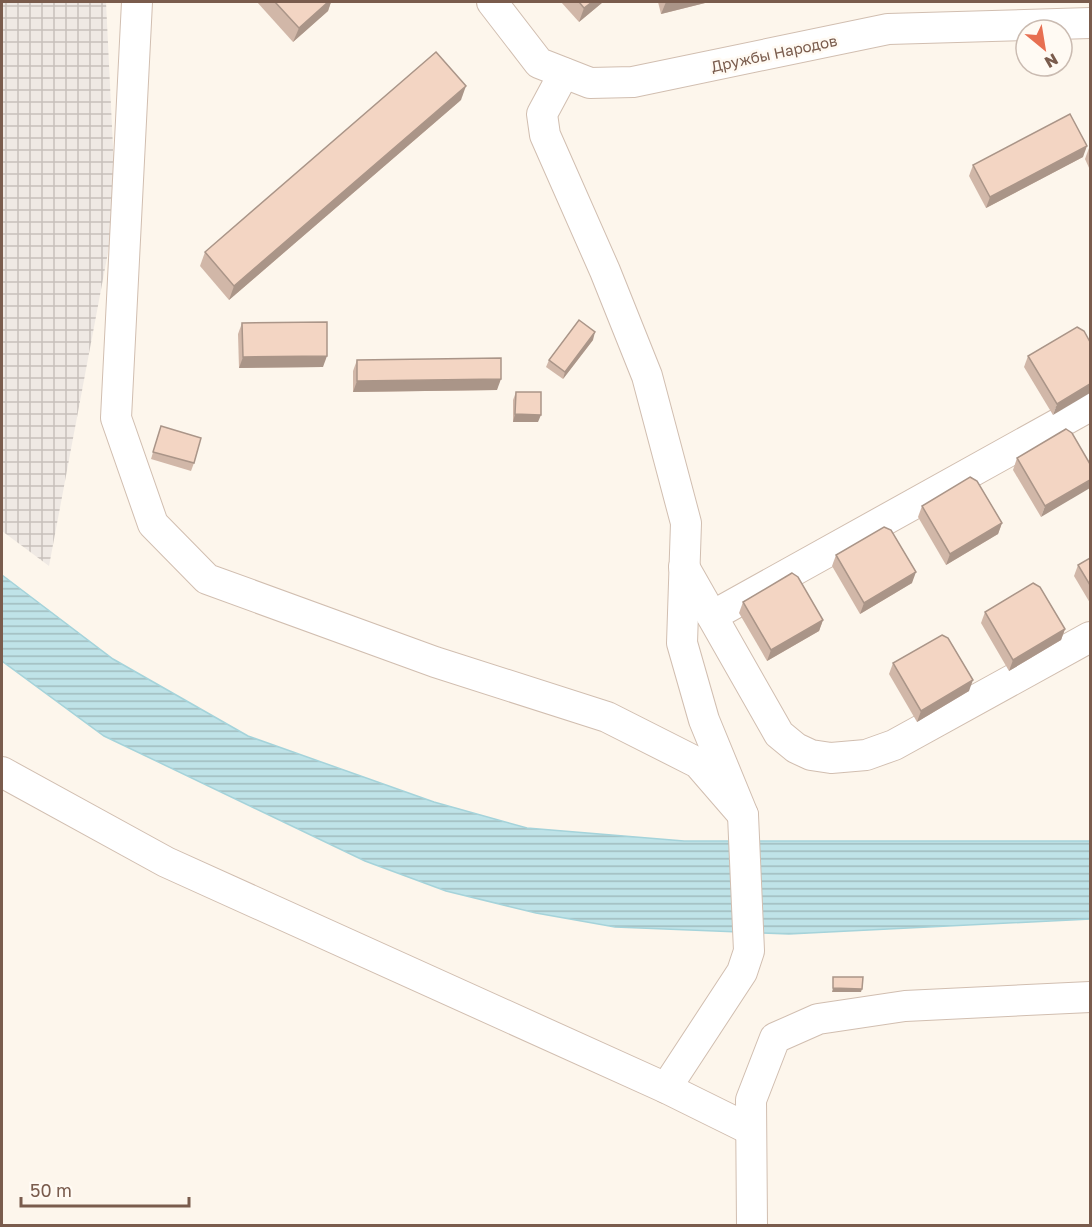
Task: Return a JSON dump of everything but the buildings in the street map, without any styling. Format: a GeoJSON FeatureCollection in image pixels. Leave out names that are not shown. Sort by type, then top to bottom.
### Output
{"type":"FeatureCollection","features":[{"type":"Feature","properties":{"kind":"street"},"geometry":{"type":"LineString","coordinates":[[137,2],[116,418],[153,524],[207,579],[435,662],[607,717],[698,763],[742,815]]}},
{"type":"Feature","properties":{"kind":"street","name":"Дружбы Народов"},"geometry":{"type":"LineString","coordinates":[[492,2],[539,63],[590,83],[633,82],[888,29],[1090,23]]}},
{"type":"Feature","properties":{"kind":"street"},"geometry":{"type":"LineString","coordinates":[[564,73],[543,114],[545,135],[605,271],[646,376],[686,523],[682,643],[704,720],[742,815],[749,951],[742,972],[666,1088]]}},
{"type":"Feature","properties":{"kind":"street"},"geometry":{"type":"LineString","coordinates":[[712,616],[1090,406]]}},
{"type":"Feature","properties":{"kind":"street"},"geometry":{"type":"LineString","coordinates":[[684,567],[779,734],[795,748],[811,755],[831,758],[866,755],[894,745],[1090,637]]}},
{"type":"Feature","properties":{"kind":"street"},"geometry":{"type":"LineString","coordinates":[[2,772],[166,862],[666,1088],[751,1130]]}},
{"type":"Feature","properties":{"kind":"street"},"geometry":{"type":"LineString","coordinates":[[752,1226],[751,1100],[775,1038],[818,1020],[905,1006],[1090,997]]}},
{"type":"Feature","properties":{"kind":"shaded area"},"geometry":{"type":"Polygon","coordinates":[[[2,2],[106,2],[116,210],[49,566],[2,531],[2,2]]]}},
{"type":"Feature","properties":{"kind":"water"},"geometry":{"type":"Polygon","coordinates":[[[2,575],[113,659],[248,736],[434,802],[527,828],[684,841],[1090,841],[1090,919],[789,934],[615,927],[536,913],[446,891],[365,861],[104,736],[2,661],[2,575]]]}}]}
